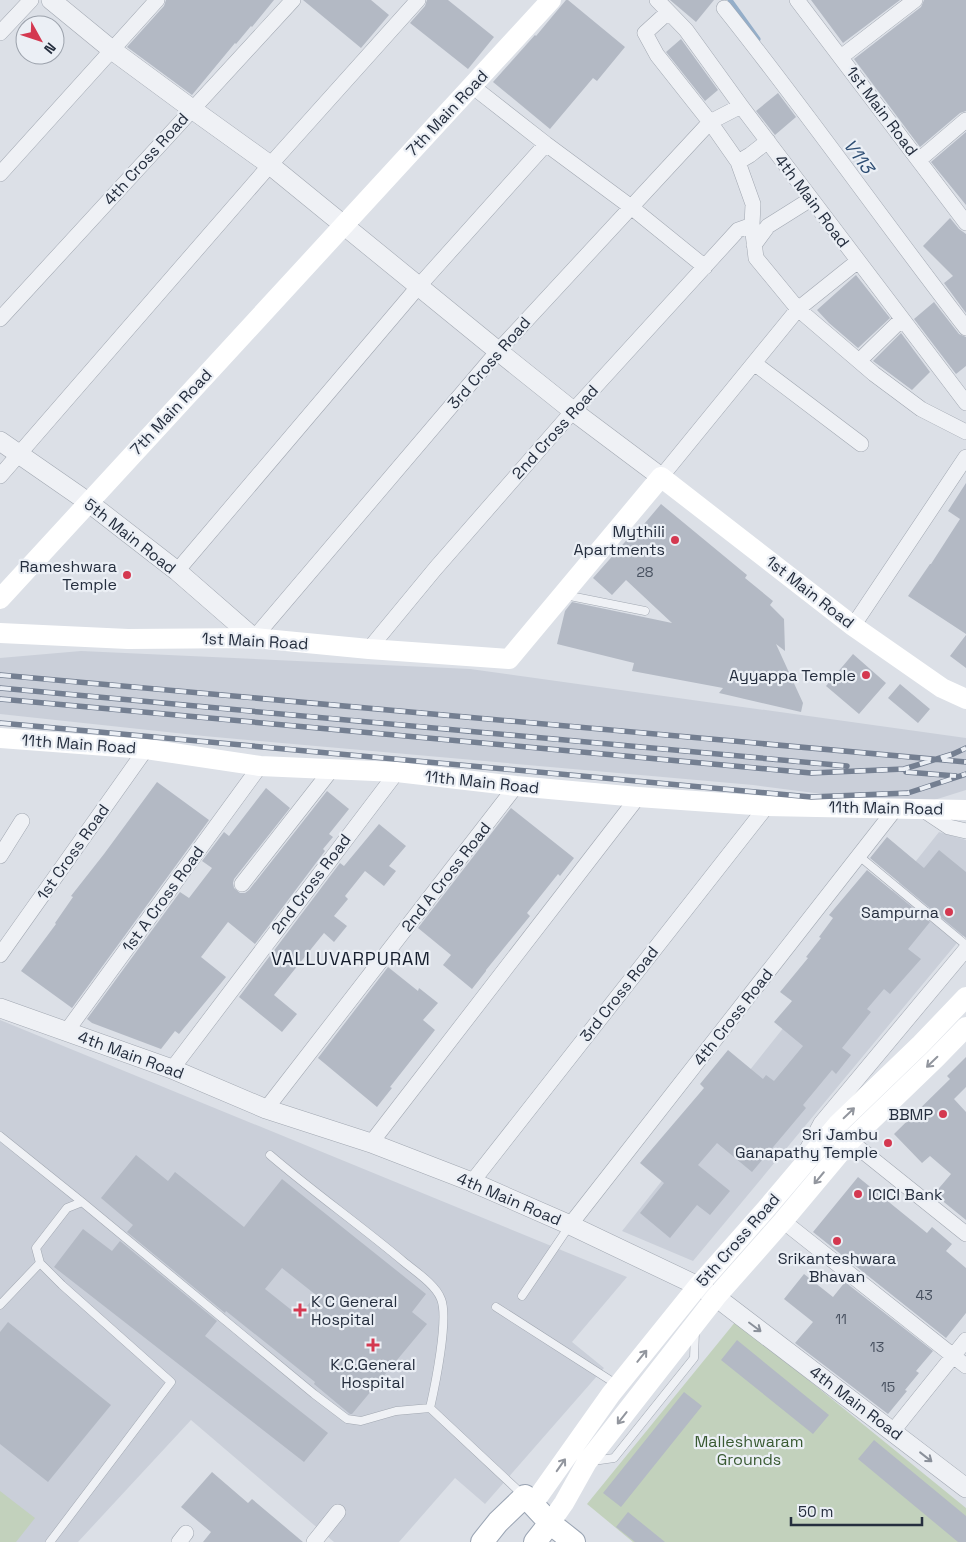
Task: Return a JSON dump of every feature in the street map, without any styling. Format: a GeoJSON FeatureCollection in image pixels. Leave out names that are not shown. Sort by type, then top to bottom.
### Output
{"type":"FeatureCollection","features":[{"type":"Feature","properties":{"kind":"main road","name":"7th Main Road"},"geometry":{"type":"LineString","coordinates":[[0,599],[551,0]]}},
{"type":"Feature","properties":{"kind":"main road","name":"1st Main Road"},"geometry":{"type":"LineString","coordinates":[[661,476],[854,626],[942,688],[966,699]]}},
{"type":"Feature","properties":{"kind":"main road"},"geometry":{"type":"LineString","coordinates":[[563,595],[661,476]]}},
{"type":"Feature","properties":{"kind":"main road","name":"1st Main Road"},"geometry":{"type":"LineString","coordinates":[[0,633],[128,639],[254,638],[369,649],[509,659],[563,595]]}},
{"type":"Feature","properties":{"kind":"main road","name":"11th Main Road"},"geometry":{"type":"LineString","coordinates":[[0,738],[146,749],[260,766],[396,772],[638,798],[767,806],[966,810]]}},
{"type":"Feature","properties":{"kind":"main road","name":"5th Cross Road"},"geometry":{"type":"LineString","coordinates":[[529,1500],[698,1286],[838,1124],[921,1044],[966,997]]}},
{"type":"Feature","properties":{"kind":"main road","name":"5th Cross Road"},"geometry":{"type":"LineString","coordinates":[[550,1523],[564,1503],[587,1462],[716,1297],[850,1141],[966,1027]]}},
{"type":"Feature","properties":{"kind":"main road"},"geometry":{"type":"LineString","coordinates":[[529,1500],[550,1523],[573,1542]]}},
{"type":"Feature","properties":{"kind":"main road"},"geometry":{"type":"LineString","coordinates":[[482,1542],[498,1522],[529,1500]]}},
{"type":"Feature","properties":{"kind":"main road"},"geometry":{"type":"LineString","coordinates":[[502,1542],[529,1500]]}},
{"type":"Feature","properties":{"kind":"main road"},"geometry":{"type":"LineString","coordinates":[[535,1542],[550,1523]]}},
{"type":"Feature","properties":{"kind":"street"},"geometry":{"type":"LineString","coordinates":[[0,33],[31,0]]}},
{"type":"Feature","properties":{"kind":"street"},"geometry":{"type":"LineString","coordinates":[[51,0],[112,50],[270,165],[573,411],[661,476],[798,309],[858,261]]}},
{"type":"Feature","properties":{"kind":"street"},"geometry":{"type":"LineString","coordinates":[[0,174],[157,0]]}},
{"type":"Feature","properties":{"kind":"street","name":"4th Cross Road"},"geometry":{"type":"LineString","coordinates":[[0,319],[293,0]]}},
{"type":"Feature","properties":{"kind":"street"},"geometry":{"type":"LineString","coordinates":[[0,476],[270,165],[418,0]]}},
{"type":"Feature","properties":{"kind":"street","name":"4th Main Road"},"geometry":{"type":"LineString","coordinates":[[657,0],[686,30],[741,106],[966,403]]}},
{"type":"Feature","properties":{"kind":"street","name":"1st Main Road"},"geometry":{"type":"LineString","coordinates":[[797,0],[919,160],[964,214]]}},
{"type":"Feature","properties":{"kind":"street"},"geometry":{"type":"LineString","coordinates":[[841,57],[915,0]]}},
{"type":"Feature","properties":{"kind":"street"},"geometry":{"type":"LineString","coordinates":[[724,8],[768,63],[966,328]]}},
{"type":"Feature","properties":{"kind":"street"},"geometry":{"type":"LineString","coordinates":[[668,12],[645,33],[657,55],[710,122],[738,162],[753,204],[752,225],[756,258],[798,309],[858,361],[922,409],[966,432]]}},
{"type":"Feature","properties":{"kind":"street"},"geometry":{"type":"LineString","coordinates":[[472,86],[631,207],[705,267]]}},
{"type":"Feature","properties":{"kind":"street","name":"3rd Cross Road"},"geometry":{"type":"LineString","coordinates":[[254,638],[498,351],[710,122],[741,106]]}},
{"type":"Feature","properties":{"kind":"street"},"geometry":{"type":"LineString","coordinates":[[919,160],[966,120]]}},
{"type":"Feature","properties":{"kind":"street"},"geometry":{"type":"LineString","coordinates":[[738,162],[768,141]]}},
{"type":"Feature","properties":{"kind":"street"},"geometry":{"type":"LineString","coordinates":[[177,571],[418,287],[546,144]]}},
{"type":"Feature","properties":{"kind":"street"},"geometry":{"type":"LineString","coordinates":[[754,245],[768,226],[811,199]]}},
{"type":"Feature","properties":{"kind":"street","name":"2nd Cross Road"},"geometry":{"type":"LineString","coordinates":[[369,649],[435,569],[573,411],[738,230],[752,225]]}},
{"type":"Feature","properties":{"kind":"street"},"geometry":{"type":"LineString","coordinates":[[858,361],[902,319]]}},
{"type":"Feature","properties":{"kind":"street"},"geometry":{"type":"LineString","coordinates":[[754,362],[861,444]]}},
{"type":"Feature","properties":{"kind":"street","name":"5th Main Road"},"geometry":{"type":"LineString","coordinates":[[0,441],[88,502],[177,571],[254,638]]}},
{"type":"Feature","properties":{"kind":"street"},"geometry":{"type":"LineString","coordinates":[[854,626],[966,457]]}},
{"type":"Feature","properties":{"kind":"street","name":"1st Cross Road"},"geometry":{"type":"LineString","coordinates":[[0,956],[146,749]]}},
{"type":"Feature","properties":{"kind":"street","name":"1st A Cross Road"},"geometry":{"type":"LineString","coordinates":[[66,1032],[260,766]]}},
{"type":"Feature","properties":{"kind":"street"},"geometry":{"type":"LineString","coordinates":[[242,884],[332,769]]}},
{"type":"Feature","properties":{"kind":"street","name":"2nd Cross Road"},"geometry":{"type":"LineString","coordinates":[[172,1069],[396,772]]}},
{"type":"Feature","properties":{"kind":"street","name":"2nd A Cross Road"},"geometry":{"type":"LineString","coordinates":[[266,1109],[516,786]]}},
{"type":"Feature","properties":{"kind":"street"},"geometry":{"type":"LineString","coordinates":[[371,1143],[638,798]]}},
{"type":"Feature","properties":{"kind":"street","name":"3rd Cross Road"},"geometry":{"type":"LineString","coordinates":[[472,1182],[767,806]]}},
{"type":"Feature","properties":{"kind":"street","name":"4th Cross Road"},"geometry":{"type":"LineString","coordinates":[[570,1225],[896,808]]}},
{"type":"Feature","properties":{"kind":"street"},"geometry":{"type":"LineString","coordinates":[[922,809],[949,827],[966,830]]}},
{"type":"Feature","properties":{"kind":"street"},"geometry":{"type":"LineString","coordinates":[[0,856],[22,821]]}},
{"type":"Feature","properties":{"kind":"street"},"geometry":{"type":"LineString","coordinates":[[795,1174],[821,1123],[966,947]]}},
{"type":"Feature","properties":{"kind":"street","name":"4th Main Road"},"geometry":{"type":"LineString","coordinates":[[0,1008],[172,1069],[266,1109],[371,1143],[472,1182],[570,1225],[698,1286],[716,1297],[966,1488]]}},
{"type":"Feature","properties":{"kind":"street"},"geometry":{"type":"LineString","coordinates":[[850,1141],[966,1234]]}},
{"type":"Feature","properties":{"kind":"street"},"geometry":{"type":"LineString","coordinates":[[783,1221],[966,1366]]}},
{"type":"Feature","properties":{"kind":"street"},"geometry":{"type":"LineString","coordinates":[[893,1431],[966,1340]]}},
{"type":"Feature","properties":{"kind":"street"},"geometry":{"type":"LineString","coordinates":[[314,1542],[338,1512]]}},
{"type":"Feature","properties":{"kind":"lane"},"geometry":{"type":"LineString","coordinates":[[563,595],[645,611]]}},
{"type":"Feature","properties":{"kind":"lane"},"geometry":{"type":"LineString","coordinates":[[859,856],[966,947]]}},
{"type":"Feature","properties":{"kind":"lane"},"geometry":{"type":"LineString","coordinates":[[0,1136],[347,1419],[361,1421],[396,1411],[430,1408],[529,1500]]}},
{"type":"Feature","properties":{"kind":"lane"},"geometry":{"type":"LineString","coordinates":[[270,1155],[372,1234],[430,1284],[441,1298],[444,1315],[436,1382],[430,1408]]}},
{"type":"Feature","properties":{"kind":"lane"},"geometry":{"type":"LineString","coordinates":[[50,1542],[171,1382],[40,1263],[36,1248],[66,1208],[82,1202]]}},
{"type":"Feature","properties":{"kind":"lane"},"geometry":{"type":"LineString","coordinates":[[522,1296],[570,1225]]}},
{"type":"Feature","properties":{"kind":"lane"},"geometry":{"type":"LineString","coordinates":[[0,1305],[40,1263]]}},
{"type":"Feature","properties":{"kind":"lane"},"geometry":{"type":"LineString","coordinates":[[496,1307],[618,1386]]}},
{"type":"Feature","properties":{"kind":"shaded area"},"geometry":{"type":"Polygon","coordinates":[[[81,651],[470,669],[966,738],[966,790],[915,806],[753,785],[204,736],[0,714],[0,658],[81,651]]]}},
{"type":"Feature","properties":{"kind":"shaded area"},"geometry":{"type":"Polygon","coordinates":[[[939,832],[966,840],[966,932],[693,1261],[622,1231],[939,832]]]}},
{"type":"Feature","properties":{"kind":"shaded area","name":"K C General Hospital"},"geometry":{"type":"Polygon","coordinates":[[[0,1020],[627,1277],[572,1342],[604,1368],[485,1504],[455,1478],[399,1542],[334,1542],[191,1420],[78,1542],[0,1542],[0,1020]]]}},
{"type":"Feature","properties":{"kind":"green space","name":"Malleshwaram Grounds"},"geometry":{"type":"Polygon","coordinates":[[[736,1321],[966,1508],[966,1542],[633,1542],[587,1504],[736,1321]]]}},
{"type":"Feature","properties":{"kind":"green space"},"geometry":{"type":"Polygon","coordinates":[[[0,1491],[35,1518],[16,1542],[0,1542],[0,1491]]]}},
{"type":"Feature","properties":{"kind":"building"},"geometry":{"type":"Polygon","coordinates":[[[166,0],[274,0],[192,95],[127,47],[164,6],[166,0]]]}},
{"type":"Feature","properties":{"kind":"building"},"geometry":{"type":"Polygon","coordinates":[[[303,0],[371,0],[389,15],[361,48],[303,0]]]}},
{"type":"Feature","properties":{"kind":"building"},"geometry":{"type":"Polygon","coordinates":[[[427,0],[448,0],[494,37],[468,69],[410,23],[425,6],[427,0]]]}},
{"type":"Feature","properties":{"kind":"building"},"geometry":{"type":"Polygon","coordinates":[[[566,0],[625,47],[597,81],[593,78],[550,129],[493,82],[536,36],[566,0]]]}},
{"type":"Feature","properties":{"kind":"building"},"geometry":{"type":"Polygon","coordinates":[[[670,0],[714,0],[696,22],[670,0]]]}},
{"type":"Feature","properties":{"kind":"building"},"geometry":{"type":"Polygon","coordinates":[[[811,0],[900,0],[843,43],[811,0]]]}},
{"type":"Feature","properties":{"kind":"building"},"geometry":{"type":"Polygon","coordinates":[[[924,0],[966,0],[966,111],[960,113],[920,147],[854,59],[921,7],[924,0]]]}},
{"type":"Feature","properties":{"kind":"building"},"geometry":{"type":"Polygon","coordinates":[[[681,39],[718,90],[705,101],[666,52],[681,39]]]}},
{"type":"Feature","properties":{"kind":"building"},"geometry":{"type":"Polygon","coordinates":[[[778,93],[796,117],[775,135],[756,111],[778,93]]]}},
{"type":"Feature","properties":{"kind":"building"},"geometry":{"type":"Polygon","coordinates":[[[966,132],[966,205],[931,162],[966,132]]]}},
{"type":"Feature","properties":{"kind":"building"},"geometry":{"type":"Polygon","coordinates":[[[950,218],[966,234],[966,313],[944,283],[953,276],[923,246],[950,218]]]}},
{"type":"Feature","properties":{"kind":"building"},"geometry":{"type":"Polygon","coordinates":[[[856,275],[890,318],[858,348],[817,310],[856,275]]]}},
{"type":"Feature","properties":{"kind":"building"},"geometry":{"type":"Polygon","coordinates":[[[934,302],[959,334],[966,337],[966,366],[956,374],[914,319],[934,302]]]}},
{"type":"Feature","properties":{"kind":"building"},"geometry":{"type":"Polygon","coordinates":[[[901,333],[930,372],[912,390],[873,361],[901,333]]]}},
{"type":"Feature","properties":{"kind":"building"},"geometry":{"type":"Polygon","coordinates":[[[966,483],[966,634],[908,596],[960,519],[948,511],[966,483]]]}},
{"type":"Feature","properties":{"kind":"building"},"geometry":{"type":"Polygon","coordinates":[[[661,504],[747,575],[745,578],[773,601],[770,605],[784,619],[785,651],[776,644],[803,703],[801,712],[719,693],[723,688],[632,671],[634,663],[557,644],[565,611],[572,602],[672,623],[626,580],[612,595],[593,578],[632,534],[634,536],[661,504]]]}},
{"type":"Feature","properties":{"kind":"building"},"geometry":{"type":"Polygon","coordinates":[[[966,635],[966,668],[950,656],[966,635]]]}},
{"type":"Feature","properties":{"kind":"building"},"geometry":{"type":"Polygon","coordinates":[[[853,654],[886,683],[859,714],[826,686],[853,654]]]}},
{"type":"Feature","properties":{"kind":"building"},"geometry":{"type":"Polygon","coordinates":[[[900,684],[930,709],[918,723],[888,698],[900,684]]]}},
{"type":"Feature","properties":{"kind":"building"},"geometry":{"type":"Polygon","coordinates":[[[157,782],[209,820],[72,1008],[21,971],[56,924],[73,897],[71,896],[157,782]]]}},
{"type":"Feature","properties":{"kind":"building"},"geometry":{"type":"Polygon","coordinates":[[[266,788],[290,808],[234,879],[234,888],[240,893],[245,893],[249,890],[327,791],[349,809],[329,834],[333,837],[323,849],[325,851],[255,944],[228,922],[201,957],[226,977],[179,1034],[175,1031],[161,1049],[92,1023],[87,1019],[180,892],[189,898],[212,868],[202,861],[224,832],[229,836],[266,788]]]}},
{"type":"Feature","properties":{"kind":"building"},"geometry":{"type":"Polygon","coordinates":[[[511,808],[574,858],[560,876],[558,874],[527,913],[530,916],[472,989],[443,965],[451,955],[418,928],[511,808]]]}},
{"type":"Feature","properties":{"kind":"building"},"geometry":{"type":"Polygon","coordinates":[[[379,824],[406,846],[389,866],[396,871],[384,886],[365,871],[345,896],[348,899],[334,916],[347,926],[334,942],[324,933],[274,995],[297,1014],[282,1032],[239,997],[340,863],[344,866],[379,824]]]}},
{"type":"Feature","properties":{"kind":"building","name":"Sampurna"},"geometry":{"type":"Polygon","coordinates":[[[887,837],[924,868],[939,850],[966,872],[966,938],[870,858],[887,837]]]}},
{"type":"Feature","properties":{"kind":"building"},"geometry":{"type":"Polygon","coordinates":[[[867,870],[930,922],[908,949],[921,959],[890,994],[884,989],[867,1009],[871,1012],[842,1048],[851,1055],[836,1074],[832,1070],[803,1105],[806,1108],[752,1172],[717,1143],[698,1165],[730,1191],[710,1215],[697,1205],[670,1238],[640,1213],[664,1183],[640,1163],[704,1088],[700,1084],[728,1050],[763,1079],[766,1075],[774,1081],[803,1046],[774,1022],[792,1001],[780,992],[808,958],[806,957],[821,938],[819,937],[833,918],[829,915],[867,870]]]}},
{"type":"Feature","properties":{"kind":"building"},"geometry":{"type":"Polygon","coordinates":[[[388,967],[418,991],[419,988],[438,1003],[423,1020],[435,1030],[390,1087],[392,1088],[377,1107],[318,1058],[388,967]]]}},
{"type":"Feature","properties":{"kind":"building"},"geometry":{"type":"Polygon","coordinates":[[[966,1057],[966,1087],[954,1099],[966,1112],[966,1220],[934,1194],[951,1174],[930,1156],[922,1163],[894,1134],[950,1079],[947,1076],[966,1057]]]}},
{"type":"Feature","properties":{"kind":"building"},"geometry":{"type":"Polygon","coordinates":[[[136,1155],[168,1181],[175,1172],[244,1227],[282,1179],[426,1294],[412,1312],[427,1324],[352,1414],[350,1414],[314,1384],[315,1382],[226,1311],[225,1313],[127,1232],[133,1225],[101,1198],[136,1155]],[[282,1268],[265,1289],[299,1316],[316,1295],[282,1268]]]}},
{"type":"Feature","properties":{"kind":"building"},"geometry":{"type":"Polygon","coordinates":[[[858,1177],[927,1233],[932,1227],[952,1244],[946,1251],[966,1268],[966,1313],[946,1338],[813,1232],[858,1177]]]}},
{"type":"Feature","properties":{"kind":"building"},"geometry":{"type":"Polygon","coordinates":[[[83,1229],[112,1251],[120,1241],[217,1321],[205,1336],[328,1433],[304,1462],[54,1267],[83,1229]]]}},
{"type":"Feature","properties":{"kind":"building"},"geometry":{"type":"Polygon","coordinates":[[[804,1274],[833,1297],[845,1282],[933,1351],[916,1371],[919,1373],[888,1414],[795,1343],[813,1322],[784,1299],[804,1274]]]}},
{"type":"Feature","properties":{"kind":"building"},"geometry":{"type":"Polygon","coordinates":[[[8,1322],[111,1405],[48,1482],[0,1444],[0,1332],[8,1322]]]}},
{"type":"Feature","properties":{"kind":"building"},"geometry":{"type":"Polygon","coordinates":[[[737,1340],[829,1415],[813,1434],[721,1360],[737,1340]]]}},
{"type":"Feature","properties":{"kind":"building"},"geometry":{"type":"Polygon","coordinates":[[[684,1392],[702,1406],[621,1507],[603,1493],[684,1392]]]}},
{"type":"Feature","properties":{"kind":"building"},"geometry":{"type":"Polygon","coordinates":[[[874,1440],[966,1516],[966,1542],[958,1542],[858,1459],[874,1440]]]}},
{"type":"Feature","properties":{"kind":"building"},"geometry":{"type":"Polygon","coordinates":[[[212,1472],[248,1503],[252,1499],[303,1542],[203,1542],[211,1532],[181,1507],[212,1472]]]}},
{"type":"Feature","properties":{"kind":"building"},"geometry":{"type":"Polygon","coordinates":[[[628,1512],[665,1542],[635,1542],[616,1527],[628,1512]]]}},
{"type":"Feature","properties":{"kind":"waterway","name":"V113"},"geometry":{"type":"LineString","coordinates":[[730,0],[758,39]]}},
{"type":"Feature","properties":{"kind":"railway"},"geometry":{"type":"LineString","coordinates":[[0,675],[966,762]]}},
{"type":"Feature","properties":{"kind":"railway"},"geometry":{"type":"LineString","coordinates":[[0,688],[847,766]]}},
{"type":"Feature","properties":{"kind":"railway"},"geometry":{"type":"LineString","coordinates":[[0,699],[811,773],[904,769],[953,754],[966,748]]}},
{"type":"Feature","properties":{"kind":"railway"},"geometry":{"type":"LineString","coordinates":[[0,723],[811,797],[908,793],[966,774]]}},
{"type":"Feature","properties":{"kind":"railway"},"geometry":{"type":"LineString","coordinates":[[906,772],[956,776]]}},
{"type":"Feature","properties":{"kind":"place","name":"Mythili Apartments"},"geometry":{"type":"Point","coordinates":[675,540]}},
{"type":"Feature","properties":{"kind":"place","name":"Rameshwara Temple"},"geometry":{"type":"Point","coordinates":[127,575]}},
{"type":"Feature","properties":{"kind":"place","name":"Ayyappa Temple"},"geometry":{"type":"Point","coordinates":[866,675]}},
{"type":"Feature","properties":{"kind":"place","name":"Sampurna"},"geometry":{"type":"Point","coordinates":[949,912]}},
{"type":"Feature","properties":{"kind":"place","name":"BBMP"},"geometry":{"type":"Point","coordinates":[943,1114]}},
{"type":"Feature","properties":{"kind":"place","name":"Sri Jambu Ganapathy Temple"},"geometry":{"type":"Point","coordinates":[888,1143]}},
{"type":"Feature","properties":{"kind":"place","name":"ICICI Bank"},"geometry":{"type":"Point","coordinates":[858,1194]}},
{"type":"Feature","properties":{"kind":"place","name":"Srikanteshwara Bhavan"},"geometry":{"type":"Point","coordinates":[837,1241]}},
{"type":"Feature","properties":{"kind":"place","name":"K C General Hospital"},"geometry":{"type":"Point","coordinates":[300,1310]}},
{"type":"Feature","properties":{"kind":"place","name":"K.C.General Hospital"},"geometry":{"type":"Point","coordinates":[373,1345]}},
{"type":"Feature","properties":{"kind":"district","name":"VALLUVARPURAM"},"geometry":{"type":"Point","coordinates":[351,958]}}]}
